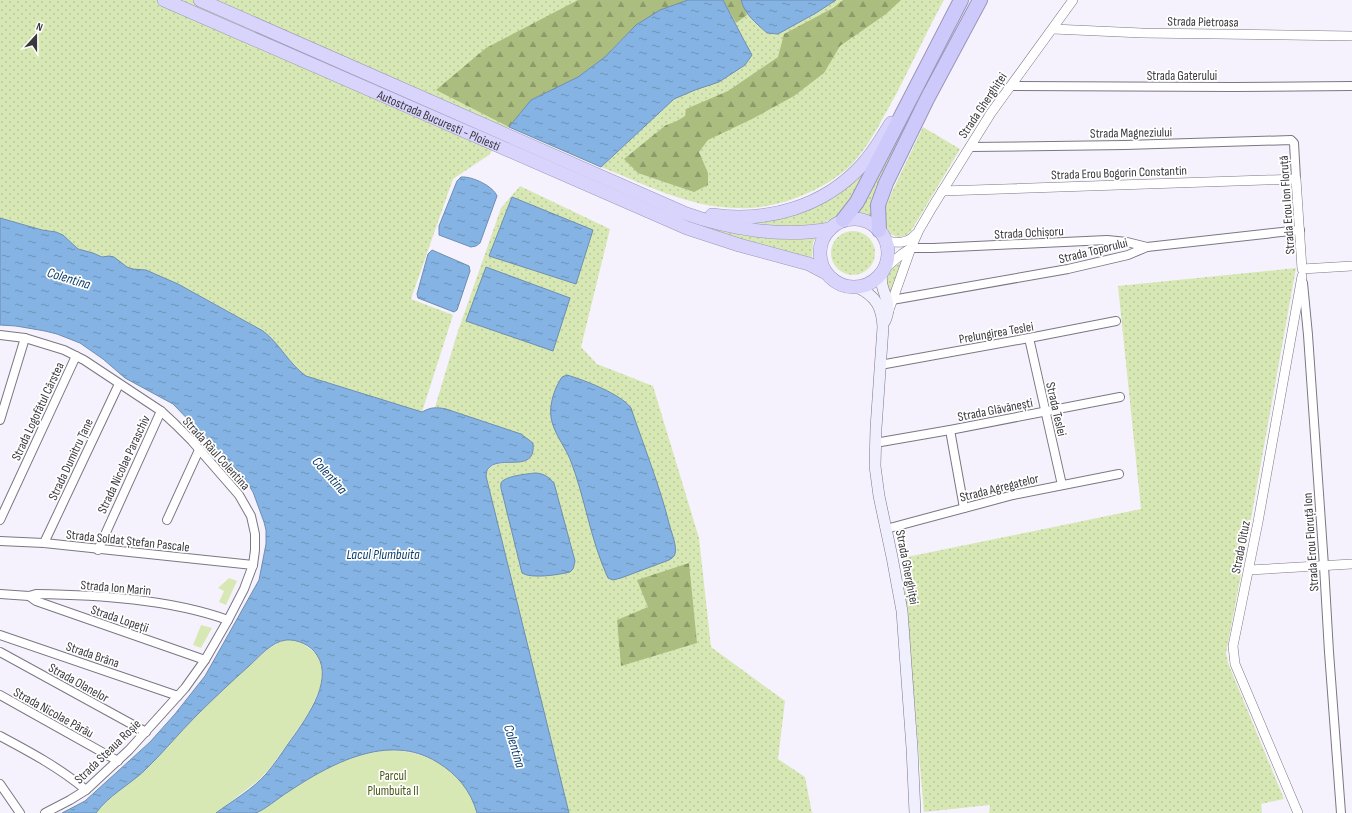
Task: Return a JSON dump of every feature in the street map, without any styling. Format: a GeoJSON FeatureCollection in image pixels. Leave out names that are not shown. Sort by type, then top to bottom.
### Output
{"type":"FeatureCollection","features":[{"type":"Feature","properties":{"kind":"highway","name":"Autostrada Bucuresti - Ploiesti"},"geometry":{"type":"LineString","coordinates":[[164,0],[436,118],[612,189]]}},
{"type":"Feature","properties":{"kind":"highway","name":"Autostrada Bucuresti - Ploiesti"},"geometry":{"type":"LineString","coordinates":[[200,0],[441,105],[612,189],[687,228],[714,238],[808,264],[826,272]]}},
{"type":"Feature","properties":{"kind":"highway"},"geometry":{"type":"LineString","coordinates":[[961,0],[858,202],[844,220],[830,229],[821,242],[820,259],[826,272],[836,282],[843,285],[857,287],[871,282],[883,270],[888,254],[882,235],[878,210],[880,199],[909,135],[980,0]]}},
{"type":"Feature","properties":{"kind":"highway"},"geometry":{"type":"LineString","coordinates":[[612,189],[709,214],[742,217],[758,217],[811,203],[842,184],[862,165],[874,151],[895,116],[912,96]]}},
{"type":"Feature","properties":{"kind":"highway"},"geometry":{"type":"LineString","coordinates":[[653,200],[703,220],[747,229],[795,232],[830,229]]}},
{"type":"Feature","properties":{"kind":"highway"},"geometry":{"type":"LineString","coordinates":[[844,220],[859,219],[873,225],[882,235]]}},
{"type":"Feature","properties":{"kind":"main road","name":"Strada Gherghiței"},"geometry":{"type":"LineString","coordinates":[[883,270],[881,282],[888,303],[888,311],[883,328]]}},
{"type":"Feature","properties":{"kind":"main road","name":"Strada Gherghiței"},"geometry":{"type":"LineString","coordinates":[[857,287],[872,296],[879,305],[882,314],[883,328],[875,443],[875,466],[877,485],[902,611],[915,813]]}},
{"type":"Feature","properties":{"kind":"street","name":"Strada Gherghiței"},"geometry":{"type":"LineString","coordinates":[[888,311],[919,230],[942,191],[991,114],[1074,0]]}},
{"type":"Feature","properties":{"kind":"street","name":"Strada Pietroasa"},"geometry":{"type":"LineString","coordinates":[[1053,29],[1142,33],[1352,36]]}},
{"type":"Feature","properties":{"kind":"street","name":"Strada Gaterului"},"geometry":{"type":"LineString","coordinates":[[1012,86],[1352,86]]}},
{"type":"Feature","properties":{"kind":"street","name":"Strada Magneziului"},"geometry":{"type":"LineString","coordinates":[[970,147],[1293,141]]}},
{"type":"Feature","properties":{"kind":"street","name":"Strada Erou Ion Floruță"},"geometry":{"type":"LineString","coordinates":[[1293,141],[1302,272]]}},
{"type":"Feature","properties":{"kind":"street","name":"Strada Erou Bogorin Constantin"},"geometry":{"type":"LineString","coordinates":[[942,191],[1296,178]]}},
{"type":"Feature","properties":{"kind":"street","name":"Strada Gherghiței"},"geometry":{"type":"LineString","coordinates":[[882,235],[897,243],[906,241],[913,237],[919,230]]}},
{"type":"Feature","properties":{"kind":"street","name":"Strada Toporului"},"geometry":{"type":"LineString","coordinates":[[892,300],[1068,269],[1128,255],[1147,247],[1300,230]]}},
{"type":"Feature","properties":{"kind":"street","name":"Strada Ochișoru"},"geometry":{"type":"LineString","coordinates":[[911,248],[1107,240],[1127,242],[1147,247]]}},
{"type":"Feature","properties":{"kind":"street","name":"Strada Gherghiței"},"geometry":{"type":"LineString","coordinates":[[883,270],[911,248]]}},
{"type":"Feature","properties":{"kind":"street"},"geometry":{"type":"LineString","coordinates":[[1302,272],[1352,266]]}},
{"type":"Feature","properties":{"kind":"street","name":"Strada Erou Floruță Ion"},"geometry":{"type":"LineString","coordinates":[[1302,272],[1308,335],[1341,813]]}},
{"type":"Feature","properties":{"kind":"street","name":"Strada Oituz"},"geometry":{"type":"LineString","coordinates":[[1298,813],[1235,664],[1233,640],[1249,570],[1302,272]]}},
{"type":"Feature","properties":{"kind":"street","name":"Prelungirea Teslei"},"geometry":{"type":"LineString","coordinates":[[880,365],[1116,321]]}},
{"type":"Feature","properties":{"kind":"street","name":"Strada Râul Colentina"},"geometry":{"type":"LineString","coordinates":[[0,335],[25,338],[50,345],[76,356],[161,411],[175,424],[236,491],[247,508],[255,534],[253,565],[244,589],[228,620],[205,660],[178,696]]}},
{"type":"Feature","properties":{"kind":"street"},"geometry":{"type":"LineString","coordinates":[[0,420],[25,338]]}},
{"type":"Feature","properties":{"kind":"street","name":"Strada Teslei"},"geometry":{"type":"LineString","coordinates":[[1029,338],[1062,485]]}},
{"type":"Feature","properties":{"kind":"street","name":"Strada Logofătul Cârstea"},"geometry":{"type":"LineString","coordinates":[[0,520],[76,356]]}},
{"type":"Feature","properties":{"kind":"street","name":"Strada Dumitru Țane"},"geometry":{"type":"LineString","coordinates":[[44,543],[119,384]]}},
{"type":"Feature","properties":{"kind":"street","name":"Strada Glăvănești"},"geometry":{"type":"LineString","coordinates":[[875,443],[1120,397]]}},
{"type":"Feature","properties":{"kind":"street","name":"Strada Nicolae Paraschiv"},"geometry":{"type":"LineString","coordinates":[[98,550],[161,411]]}},
{"type":"Feature","properties":{"kind":"street"},"geometry":{"type":"LineString","coordinates":[[950,430],[964,508]]}},
{"type":"Feature","properties":{"kind":"street"},"geometry":{"type":"LineString","coordinates":[[167,520],[199,450]]}},
{"type":"Feature","properties":{"kind":"street","name":"Strada Agregatelor"},"geometry":{"type":"LineString","coordinates":[[886,529],[1013,495],[1119,474]]}},
{"type":"Feature","properties":{"kind":"street","name":"Strada Soldat Ștefan Pascale"},"geometry":{"type":"LineString","coordinates":[[0,541],[44,543],[98,550],[253,565]]}},
{"type":"Feature","properties":{"kind":"street"},"geometry":{"type":"LineString","coordinates":[[1249,570],[1352,564]]}},
{"type":"Feature","properties":{"kind":"street","name":"Strada Ion Marin"},"geometry":{"type":"LineString","coordinates":[[0,594],[29,596],[36,594],[59,595],[160,603],[228,620]]}},
{"type":"Feature","properties":{"kind":"street","name":"Strada Lopeții"},"geometry":{"type":"LineString","coordinates":[[29,596],[36,601],[205,660]]}},
{"type":"Feature","properties":{"kind":"street","name":"Strada Brâna"},"geometry":{"type":"LineString","coordinates":[[0,635],[178,696]]}},
{"type":"Feature","properties":{"kind":"street","name":"Strada Olanelor"},"geometry":{"type":"LineString","coordinates":[[0,652],[146,732]]}},
{"type":"Feature","properties":{"kind":"street","name":"Strada Nicolae Pârâu"},"geometry":{"type":"LineString","coordinates":[[0,695],[118,761]]}},
{"type":"Feature","properties":{"kind":"street","name":"Strada Steaua Roșie"},"geometry":{"type":"LineString","coordinates":[[45,813],[86,790],[118,761],[178,696]]}},
{"type":"Feature","properties":{"kind":"street"},"geometry":{"type":"LineString","coordinates":[[0,736],[50,763],[86,790]]}},
{"type":"Feature","properties":{"kind":"street"},"geometry":{"type":"LineString","coordinates":[[0,784],[20,813]]}},
{"type":"Feature","properties":{"kind":"green space"},"geometry":{"type":"Polygon","coordinates":[[[0,0],[688,0],[660,10],[531,100],[489,155],[453,179],[411,299],[453,315],[422,412],[306,376],[294,366],[263,331],[178,284],[146,270],[127,267],[114,257],[102,257],[78,249],[63,235],[0,218],[0,0]]]}},
{"type":"Feature","properties":{"kind":"green space"},"geometry":{"type":"Polygon","coordinates":[[[578,0],[688,0],[660,10],[636,25],[605,57],[578,77],[531,100],[509,127],[436,90],[486,48],[578,0]]]}},
{"type":"Feature","properties":{"kind":"green space"},"geometry":{"type":"Polygon","coordinates":[[[723,0],[741,0],[745,11],[755,23],[767,33],[778,34],[836,0],[944,0],[877,129],[865,149],[855,161],[829,182],[803,195],[762,207],[740,208],[713,206],[670,195],[601,167],[674,99],[695,90],[752,55],[723,0]]]}},
{"type":"Feature","properties":{"kind":"green space"},"geometry":{"type":"Polygon","coordinates":[[[723,0],[741,0],[747,15],[736,23],[723,0]]]}},
{"type":"Feature","properties":{"kind":"green space"},"geometry":{"type":"Polygon","coordinates":[[[843,0],[901,0],[886,14],[840,46],[824,73],[794,96],[754,118],[708,140],[699,152],[708,173],[708,185],[694,192],[638,173],[624,159],[666,125],[685,116],[686,109],[728,91],[778,57],[784,34],[833,8],[843,0]]]}},
{"type":"Feature","properties":{"kind":"green space"},"geometry":{"type":"Polygon","coordinates":[[[918,97],[921,98],[873,219],[866,215],[855,213],[918,97]]]}},
{"type":"Feature","properties":{"kind":"green space"},"geometry":{"type":"Polygon","coordinates":[[[923,127],[960,149],[911,231],[906,235],[898,237],[889,233],[885,224],[886,207],[923,127]]]}},
{"type":"Feature","properties":{"kind":"green space"},"geometry":{"type":"Polygon","coordinates":[[[878,150],[843,214],[815,227],[753,226],[746,221],[800,211],[878,150]]]}},
{"type":"Feature","properties":{"kind":"green space"},"geometry":{"type":"Polygon","coordinates":[[[520,186],[610,229],[581,347],[597,364],[653,386],[699,538],[711,647],[785,701],[778,759],[805,777],[812,813],[569,813],[486,476],[487,470],[493,466],[526,460],[530,456],[533,449],[527,438],[521,434],[446,409],[435,407],[457,334],[501,208],[520,186]]]}},
{"type":"Feature","properties":{"kind":"green space"},"geometry":{"type":"Polygon","coordinates":[[[663,210],[816,235],[813,243],[812,258],[695,226],[663,210]]]}},
{"type":"Feature","properties":{"kind":"green space"},"geometry":{"type":"Polygon","coordinates":[[[849,231],[857,231],[869,237],[875,249],[875,257],[869,269],[857,275],[849,275],[837,269],[831,257],[831,249],[837,237],[849,231]]]}},
{"type":"Feature","properties":{"kind":"green space"},"geometry":{"type":"Polygon","coordinates":[[[905,260],[890,296],[887,290],[886,275],[892,268],[905,260]]]}},
{"type":"Feature","properties":{"kind":"green space"},"geometry":{"type":"Polygon","coordinates":[[[1296,268],[1226,653],[1228,663],[1284,799],[1261,804],[1262,813],[989,813],[990,805],[924,812],[902,558],[1141,509],[1118,286],[1296,268]]]}},
{"type":"Feature","properties":{"kind":"green space"},"geometry":{"type":"Polygon","coordinates":[[[689,563],[697,643],[621,666],[617,620],[648,607],[637,580],[689,563]]]}},
{"type":"Feature","properties":{"kind":"green space"},"geometry":{"type":"Polygon","coordinates":[[[229,578],[237,581],[226,605],[219,602],[224,591],[218,588],[229,578]]]}},
{"type":"Feature","properties":{"kind":"green space"},"geometry":{"type":"Polygon","coordinates":[[[201,625],[212,628],[201,648],[193,645],[201,625]]]}},
{"type":"Feature","properties":{"kind":"green space"},"geometry":{"type":"Polygon","coordinates":[[[285,640],[294,640],[302,643],[316,653],[321,661],[323,670],[322,683],[309,713],[271,767],[259,780],[216,813],[96,813],[106,802],[150,765],[195,716],[221,691],[268,649],[285,640]]]}},
{"type":"Feature","properties":{"kind":"green space","name":"Parcul Plumbuita II"},"geometry":{"type":"Polygon","coordinates":[[[386,750],[416,754],[443,765],[464,785],[472,798],[477,813],[256,813],[306,780],[332,766],[359,755],[386,750]]]}},
{"type":"Feature","properties":{"kind":"water"},"geometry":{"type":"Polygon","coordinates":[[[688,0],[723,0],[752,55],[745,65],[719,82],[674,99],[601,167],[509,127],[531,100],[578,77],[605,57],[636,25],[660,10],[688,0]]]}},
{"type":"Feature","properties":{"kind":"water"},"geometry":{"type":"Polygon","coordinates":[[[741,0],[836,0],[778,34],[767,33],[759,26],[745,10],[741,0]]]}},
{"type":"Feature","properties":{"kind":"water"},"geometry":{"type":"Polygon","coordinates":[[[461,177],[471,178],[482,182],[495,192],[497,196],[480,243],[471,247],[439,235],[439,226],[457,181],[461,177]]]}},
{"type":"Feature","properties":{"kind":"water"},"geometry":{"type":"Polygon","coordinates":[[[512,197],[593,230],[576,284],[489,256],[512,197]]]}},
{"type":"Feature","properties":{"kind":"water","name":"Lacul Plumbuita"},"geometry":{"type":"Polygon","coordinates":[[[0,218],[42,230],[56,232],[63,235],[78,249],[102,257],[114,257],[127,267],[146,270],[178,284],[263,331],[294,366],[306,376],[422,412],[434,408],[446,409],[521,434],[533,443],[533,451],[530,457],[526,460],[521,462],[494,464],[487,470],[486,476],[569,813],[477,813],[467,790],[451,772],[437,762],[418,754],[399,750],[379,751],[360,755],[341,762],[304,781],[258,812],[216,813],[249,790],[266,774],[309,714],[315,702],[320,689],[322,677],[322,666],[317,655],[311,648],[303,643],[286,640],[275,644],[261,654],[196,716],[144,771],[113,796],[96,813],[62,813],[85,801],[150,742],[175,714],[205,676],[259,580],[266,544],[266,530],[253,492],[243,476],[173,404],[125,378],[103,359],[80,343],[45,331],[0,325],[0,218]]]}},
{"type":"Feature","properties":{"kind":"water"},"geometry":{"type":"Polygon","coordinates":[[[432,250],[469,266],[470,271],[457,310],[454,312],[418,298],[417,294],[428,254],[432,250]]]}},
{"type":"Feature","properties":{"kind":"water"},"geometry":{"type":"Polygon","coordinates":[[[486,267],[570,298],[553,351],[466,321],[486,267]]]}},
{"type":"Feature","properties":{"kind":"water"},"geometry":{"type":"Polygon","coordinates":[[[567,375],[583,380],[611,393],[631,408],[662,497],[674,540],[675,554],[669,560],[621,578],[613,580],[608,578],[592,533],[580,488],[570,459],[552,423],[551,407],[555,391],[562,377],[567,375]]]}},
{"type":"Feature","properties":{"kind":"water"},"geometry":{"type":"Polygon","coordinates":[[[535,473],[546,476],[554,483],[575,561],[573,569],[570,572],[538,576],[526,575],[522,573],[501,490],[501,483],[511,477],[535,473]]]}},
{"type":"Feature","properties":{"kind":"water label","name":"Colentina"},"geometry":{"type":"Point","coordinates":[69,278]}},
{"type":"Feature","properties":{"kind":"water label","name":"Colentina"},"geometry":{"type":"Point","coordinates":[330,475]}},
{"type":"Feature","properties":{"kind":"water label","name":"Colentina"},"geometry":{"type":"Point","coordinates":[515,746]}}]}
